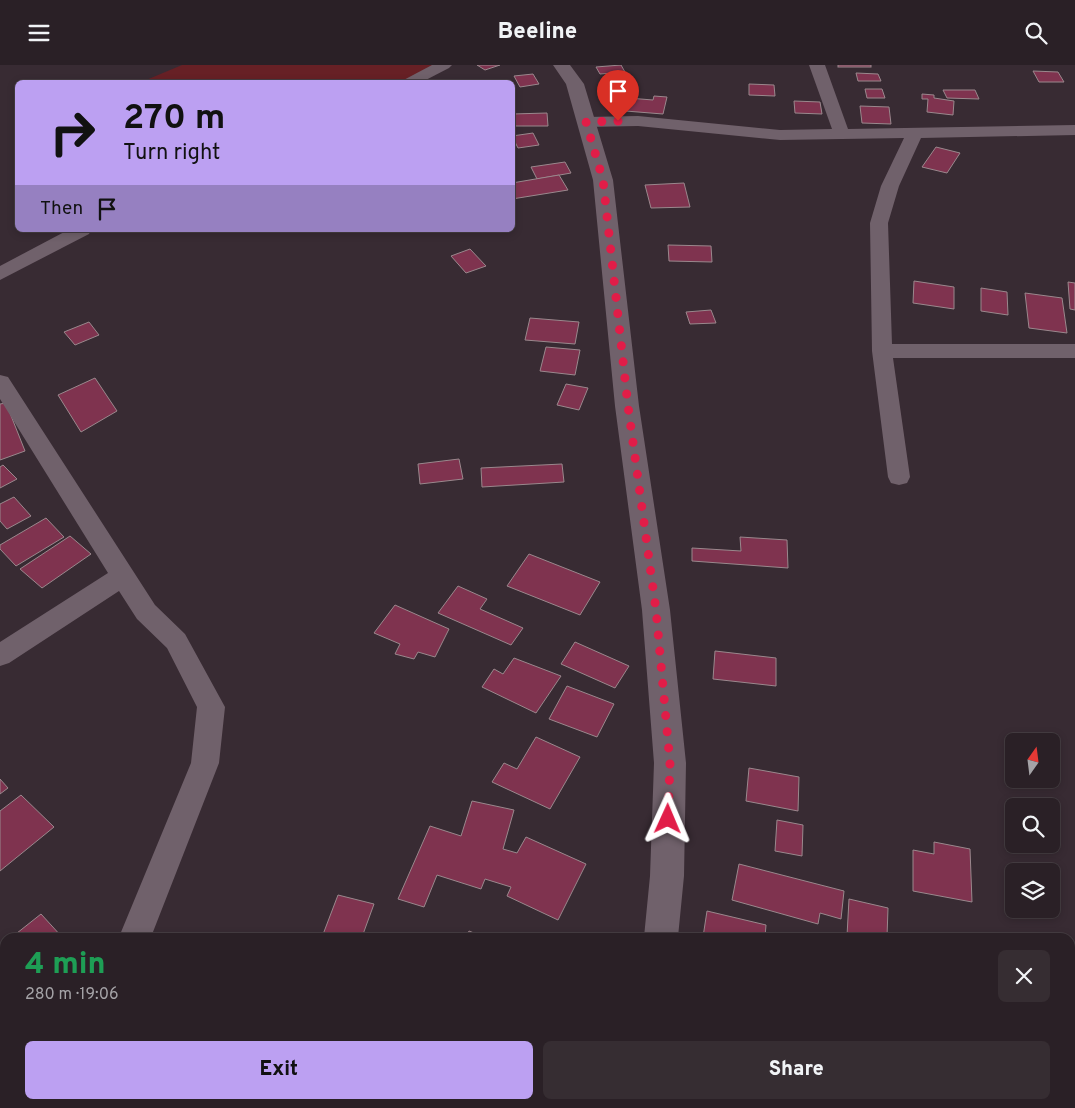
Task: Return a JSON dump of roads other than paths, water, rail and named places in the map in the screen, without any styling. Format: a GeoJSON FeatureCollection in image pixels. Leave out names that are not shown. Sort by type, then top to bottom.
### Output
{"type":"FeatureCollection","features":[{"type":"Feature","properties":{"kind":"street"},"geometry":{"type":"LineString","coordinates":[[412,80],[444,65]]}},
{"type":"Feature","properties":{"kind":"street"},"geometry":{"type":"LineString","coordinates":[[561,65],[575,84],[603,180],[628,406],[656,610],[670,763],[667,876],[662,933]]}},
{"type":"Feature","properties":{"kind":"street"},"geometry":{"type":"LineString","coordinates":[[817,65],[842,135]]}},
{"type":"Feature","properties":{"kind":"street"},"geometry":{"type":"LineString","coordinates":[[586,122],[638,121],[770,134],[842,135],[1075,130]]}},
{"type":"Feature","properties":{"kind":"street"},"geometry":{"type":"LineString","coordinates":[[899,477],[882,351],[879,223],[890,186],[916,133]]}},
{"type":"Feature","properties":{"kind":"street"},"geometry":{"type":"LineString","coordinates":[[0,274],[78,232]]}},
{"type":"Feature","properties":{"kind":"street"},"geometry":{"type":"LineString","coordinates":[[882,351],[1075,351]]}},
{"type":"Feature","properties":{"kind":"street"},"geometry":{"type":"LineString","coordinates":[[0,382],[146,612],[176,641],[212,707],[205,763],[137,933]]}},
{"type":"Feature","properties":{"kind":"street"},"geometry":{"type":"LineString","coordinates":[[0,655],[123,576]]}}]}
